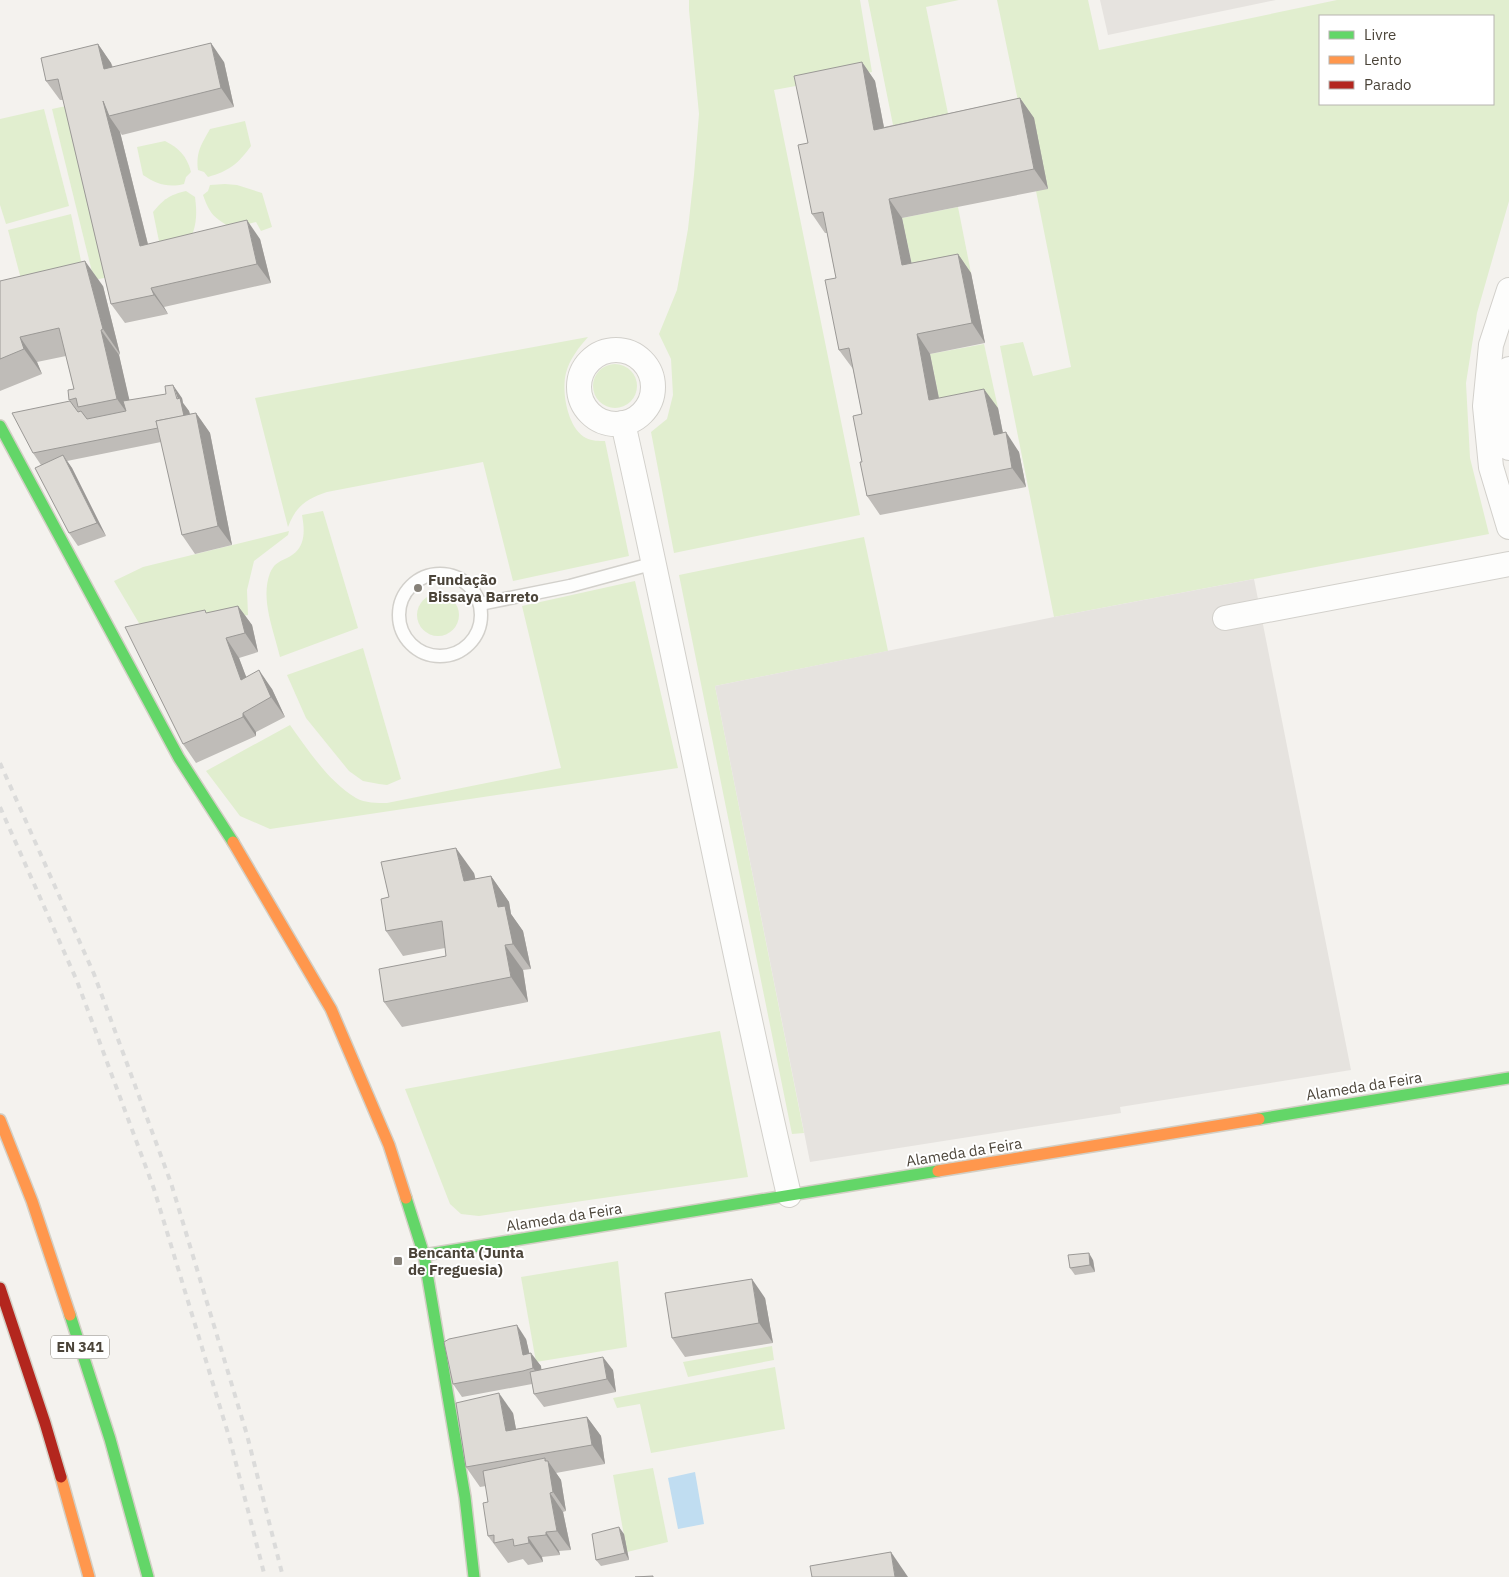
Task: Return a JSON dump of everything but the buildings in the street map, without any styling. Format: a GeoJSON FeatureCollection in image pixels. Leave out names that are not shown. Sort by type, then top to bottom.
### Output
{"type":"FeatureCollection","features":[{"type":"Feature","properties":{"kind":"main road"},"geometry":{"type":"LineString","coordinates":[[0,426],[179,758],[238,851],[331,1009],[389,1145],[424,1255],[466,1497],[474,1577]]}},
{"type":"Feature","properties":{"kind":"main road","name":"Alameda da Feira"},"geometry":{"type":"LineString","coordinates":[[424,1255],[1509,1078]]}},
{"type":"Feature","properties":{"kind":"main road","name":"EN 341"},"geometry":{"type":"LineString","coordinates":[[0,1120],[32,1201],[110,1439],[148,1577]]}},
{"type":"Feature","properties":{"kind":"main road"},"geometry":{"type":"LineString","coordinates":[[0,1288],[45,1423],[89,1577]]}},
{"type":"Feature","properties":{"kind":"street"},"geometry":{"type":"LineString","coordinates":[[1509,290],[1491,346],[1485,406],[1491,467],[1509,527]]}},
{"type":"Feature","properties":{"kind":"street"},"geometry":{"type":"LineString","coordinates":[[1509,368],[1506,388],[1506,432],[1509,448]]}},
{"type":"Feature","properties":{"kind":"street"},"geometry":{"type":"LineString","coordinates":[[623,423],[655,563],[764,1087],[789,1195]]}},
{"type":"Feature","properties":{"kind":"street"},"geometry":{"type":"LineString","coordinates":[[1225,618],[1509,564]]}},
{"type":"Feature","properties":{"kind":"lane"},"geometry":{"type":"LineString","coordinates":[[480,604],[570,586],[655,563]]}},
{"type":"Feature","properties":{"kind":"lane"},"geometry":{"type":"LineString","coordinates":[[435,573],[458,578],[468,584],[480,604],[480,622],[474,638],[466,647],[456,653],[445,656],[433,656],[421,652],[404,636],[400,626],[398,614],[400,602],[405,591],[413,582],[424,576],[435,573]]}},
{"type":"Feature","properties":{"kind":"green space"},"geometry":{"type":"Polygon","coordinates":[[[689,0],[860,0],[872,72],[774,90],[860,515],[674,553],[651,432],[667,419],[673,395],[671,359],[659,334],[677,290],[688,229],[694,175],[699,114],[689,0]]]}},
{"type":"Feature","properties":{"kind":"green space"},"geometry":{"type":"Polygon","coordinates":[[[868,0],[959,0],[926,7],[951,128],[896,140],[868,0]]]}},
{"type":"Feature","properties":{"kind":"green space"},"geometry":{"type":"Polygon","coordinates":[[[997,0],[1088,0],[1099,50],[1337,0],[1509,0],[1509,201],[1477,313],[1466,383],[1470,458],[1489,534],[1054,617],[1000,346],[1023,342],[1033,376],[1071,367],[1036,191],[1048,188],[1022,120],[997,0]]]}},
{"type":"Feature","properties":{"kind":"green space"},"geometry":{"type":"Polygon","coordinates":[[[66,106],[109,277],[94,280],[52,109],[66,106]]]}},
{"type":"Feature","properties":{"kind":"green space"},"geometry":{"type":"Polygon","coordinates":[[[44,109],[69,206],[6,224],[0,205],[0,119],[44,109]]]}},
{"type":"Feature","properties":{"kind":"green space"},"geometry":{"type":"Polygon","coordinates":[[[245,121],[251,146],[242,158],[222,172],[208,177],[204,172],[198,170],[200,149],[210,129],[245,121]]]}},
{"type":"Feature","properties":{"kind":"green space"},"geometry":{"type":"Polygon","coordinates":[[[165,141],[178,150],[187,161],[191,172],[186,177],[184,184],[173,186],[162,184],[143,175],[137,147],[165,141]]]}},
{"type":"Feature","properties":{"kind":"green space"},"geometry":{"type":"Polygon","coordinates":[[[210,185],[237,185],[262,193],[272,227],[261,231],[256,222],[231,228],[217,218],[210,211],[203,195],[208,191],[210,185]]]}},
{"type":"Feature","properties":{"kind":"green space"},"geometry":{"type":"Polygon","coordinates":[[[186,191],[195,197],[196,202],[195,222],[191,238],[160,246],[153,212],[167,198],[186,191]]]}},
{"type":"Feature","properties":{"kind":"green space"},"geometry":{"type":"Polygon","coordinates":[[[958,207],[971,273],[916,284],[902,218],[958,207]]]}},
{"type":"Feature","properties":{"kind":"green space"},"geometry":{"type":"Polygon","coordinates":[[[71,214],[86,284],[26,298],[8,230],[71,214]]]}},
{"type":"Feature","properties":{"kind":"green space"},"geometry":{"type":"Polygon","coordinates":[[[588,337],[567,368],[564,390],[565,400],[570,418],[580,433],[591,440],[605,441],[629,556],[513,581],[483,462],[327,492],[313,497],[303,504],[288,527],[255,398],[588,337]]]}},
{"type":"Feature","properties":{"kind":"green space"},"geometry":{"type":"Polygon","coordinates":[[[984,344],[998,408],[943,419],[930,354],[984,344]]]}},
{"type":"Feature","properties":{"kind":"green space"},"geometry":{"type":"Polygon","coordinates":[[[611,364],[619,364],[631,370],[637,386],[631,402],[619,408],[611,408],[599,402],[593,390],[593,382],[599,370],[611,364]]]}},
{"type":"Feature","properties":{"kind":"green space"},"geometry":{"type":"Polygon","coordinates":[[[323,511],[358,628],[280,657],[267,604],[267,583],[273,567],[293,554],[301,545],[304,534],[302,515],[323,511]]]}},
{"type":"Feature","properties":{"kind":"green space"},"geometry":{"type":"Polygon","coordinates":[[[289,531],[288,535],[254,561],[247,590],[248,615],[146,635],[114,581],[143,567],[289,531]]]}},
{"type":"Feature","properties":{"kind":"green space"},"geometry":{"type":"Polygon","coordinates":[[[864,537],[888,651],[715,686],[804,1133],[792,1134],[679,575],[864,537]]]}},
{"type":"Feature","properties":{"kind":"green space"},"geometry":{"type":"Polygon","coordinates":[[[635,581],[678,768],[270,829],[240,816],[206,771],[290,725],[320,765],[337,783],[356,798],[367,802],[387,803],[561,768],[522,606],[635,581]]]}},
{"type":"Feature","properties":{"kind":"green space"},"geometry":{"type":"Polygon","coordinates":[[[442,594],[450,597],[456,603],[459,615],[456,627],[450,633],[434,636],[426,633],[420,627],[417,611],[420,603],[426,597],[442,594]]]}},
{"type":"Feature","properties":{"kind":"green space"},"geometry":{"type":"Polygon","coordinates":[[[363,648],[401,779],[387,785],[363,781],[349,771],[306,718],[287,675],[363,648]]]}},
{"type":"Feature","properties":{"kind":"green space"},"geometry":{"type":"Polygon","coordinates":[[[720,1031],[748,1177],[479,1216],[461,1214],[450,1204],[405,1089],[720,1031]]]}},
{"type":"Feature","properties":{"kind":"green space"},"geometry":{"type":"Polygon","coordinates":[[[618,1261],[627,1347],[536,1362],[521,1277],[618,1261]]]}},
{"type":"Feature","properties":{"kind":"green space"},"geometry":{"type":"Polygon","coordinates":[[[772,1346],[774,1360],[688,1377],[683,1362],[772,1346]]]}},
{"type":"Feature","properties":{"kind":"green space"},"geometry":{"type":"Polygon","coordinates":[[[775,1367],[785,1429],[651,1453],[640,1404],[617,1408],[613,1398],[775,1367]]]}},
{"type":"Feature","properties":{"kind":"green space"},"geometry":{"type":"Polygon","coordinates":[[[653,1468],[668,1542],[627,1552],[613,1475],[653,1468]]]}},
{"type":"Feature","properties":{"kind":"shaded area"},"geometry":{"type":"Polygon","coordinates":[[[1100,0],[1276,0],[1108,35],[1100,0]]]}},
{"type":"Feature","properties":{"kind":"shaded area"},"geometry":{"type":"Polygon","coordinates":[[[1254,579],[1351,1070],[1120,1107],[1121,1113],[810,1162],[715,686],[1054,617],[1254,579]]]}},
{"type":"Feature","properties":{"kind":"water"},"geometry":{"type":"Polygon","coordinates":[[[695,1472],[704,1524],[678,1529],[668,1478],[695,1472]]]}},
{"type":"Feature","properties":{"kind":"railway"},"geometry":{"type":"LineString","coordinates":[[0,763],[94,974],[171,1183],[247,1435],[283,1577]]}},
{"type":"Feature","properties":{"kind":"railway"},"geometry":{"type":"LineString","coordinates":[[0,807],[77,981],[154,1189],[230,1440],[265,1577]]}},
{"type":"Feature","properties":{"kind":"traffic: fast"},"geometry":{"type":"LineString","coordinates":[[0,426],[179,758],[233,842]]}},
{"type":"Feature","properties":{"kind":"traffic: fast"},"geometry":{"type":"LineString","coordinates":[[1259,1119],[1509,1078]]}},
{"type":"Feature","properties":{"kind":"traffic: fast"},"geometry":{"type":"LineString","coordinates":[[424,1255],[938,1171]]}},
{"type":"Feature","properties":{"kind":"traffic: fast"},"geometry":{"type":"LineString","coordinates":[[406,1198],[424,1255],[465,1497],[474,1577]]}},
{"type":"Feature","properties":{"kind":"traffic: fast"},"geometry":{"type":"LineString","coordinates":[[70,1315],[110,1439],[148,1577]]}},
{"type":"Feature","properties":{"kind":"traffic: slow"},"geometry":{"type":"LineString","coordinates":[[233,842],[331,1009],[389,1145],[406,1198]]}},
{"type":"Feature","properties":{"kind":"traffic: slow"},"geometry":{"type":"LineString","coordinates":[[938,1171],[1259,1119]]}},
{"type":"Feature","properties":{"kind":"traffic: slow"},"geometry":{"type":"LineString","coordinates":[[0,1120],[32,1201],[70,1315]]}},
{"type":"Feature","properties":{"kind":"traffic: slow"},"geometry":{"type":"LineString","coordinates":[[61,1477],[89,1577]]}},
{"type":"Feature","properties":{"kind":"traffic: jam"},"geometry":{"type":"LineString","coordinates":[[0,1288],[61,1477]]}},
{"type":"Feature","properties":{"kind":"place","name":"Fundação Bissaya Barreto"},"geometry":{"type":"Point","coordinates":[418,588]}},
{"type":"Feature","properties":{"kind":"place","name":"Bencanta (Junta de Freguesia)"},"geometry":{"type":"Point","coordinates":[398,1261]}}]}
